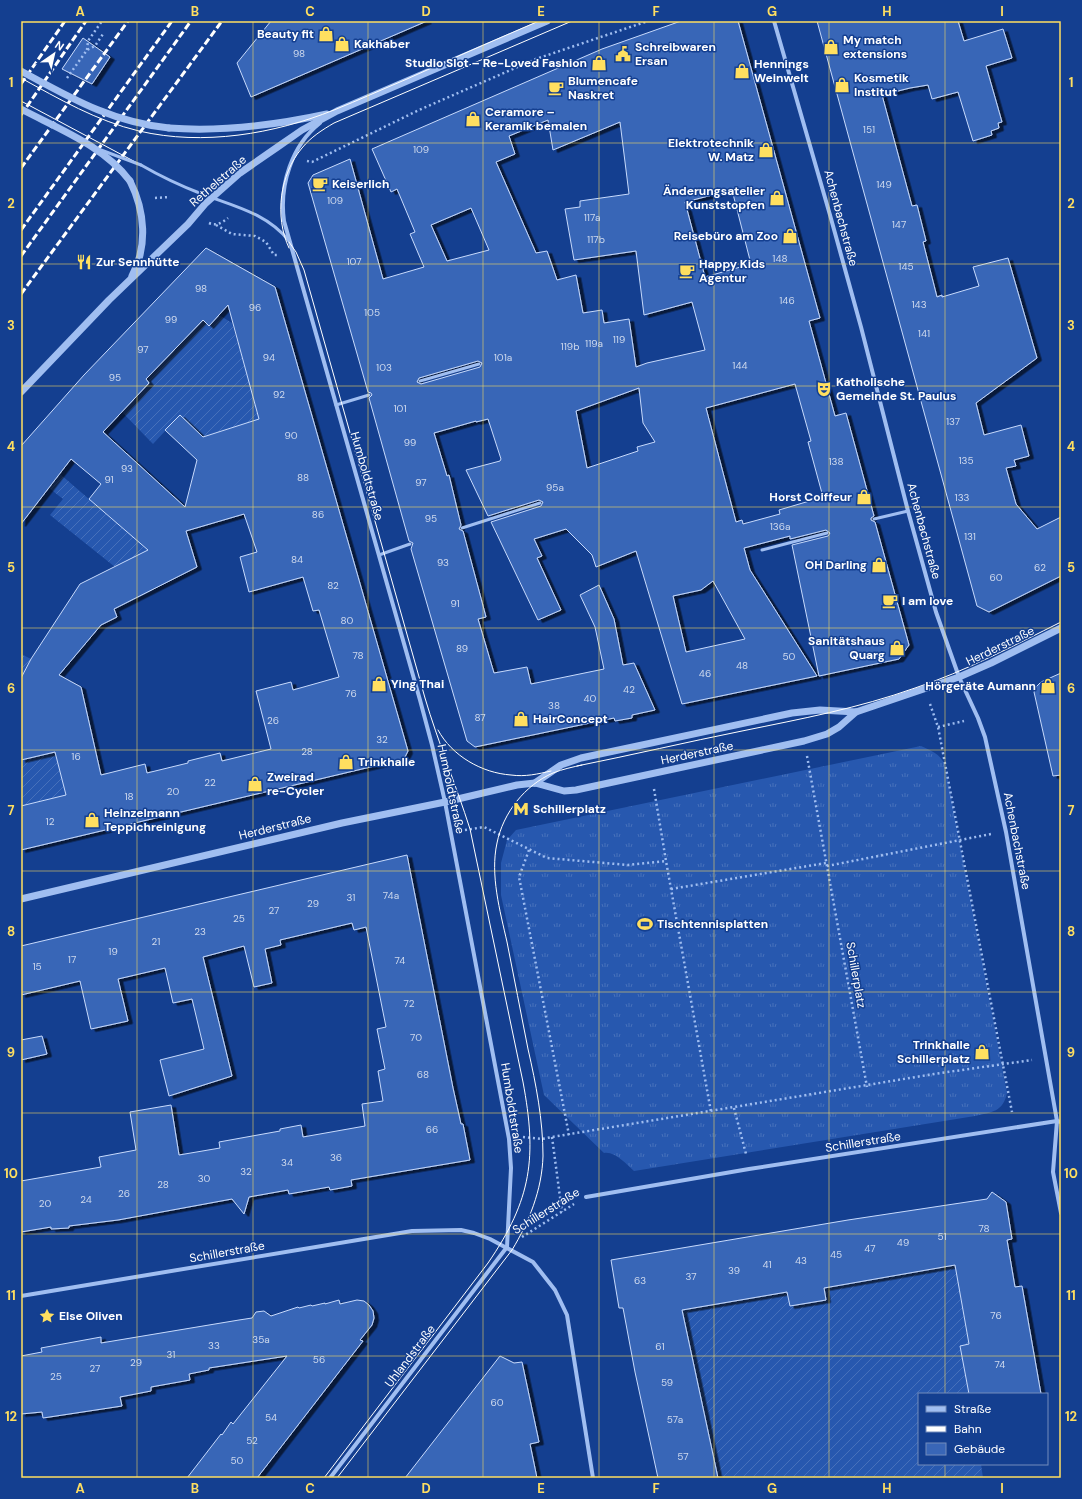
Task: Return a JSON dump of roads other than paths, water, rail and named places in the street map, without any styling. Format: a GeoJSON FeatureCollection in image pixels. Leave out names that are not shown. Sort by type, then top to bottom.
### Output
{"type":"FeatureCollection","features":[{"type":"Feature","properties":{"kind":"street","name":"Rethelstraße"},"geometry":{"type":"LineString","coordinates":[[21,392],[109,300],[212,198],[240,174],[286,141],[337,112],[546,21]]}},
{"type":"Feature","properties":{"kind":"street","name":"Achenbachstraße"},"geometry":{"type":"LineString","coordinates":[[774,21],[861,327],[908,512],[937,618],[959,677],[985,737],[1006,832],[1059,1122],[1053,1172],[1061,1213]]}},
{"type":"Feature","properties":{"kind":"street","name":"Rethelstraße"},"geometry":{"type":"LineString","coordinates":[[21,71],[81,103],[143,125],[185,129],[244,127],[291,121],[337,112]]}},
{"type":"Feature","properties":{"kind":"street","name":"Rethelstraße"},"geometry":{"type":"LineString","coordinates":[[21,109],[88,145],[115,163],[130,181],[139,202],[143,238],[142,248],[136,268],[126,284]]}},
{"type":"Feature","properties":{"kind":"street","name":"Humboldtstraße"},"geometry":{"type":"LineString","coordinates":[[337,112],[316,126],[307,135],[290,165],[285,186],[283,205],[284,221],[420,700],[445,802],[509,1139],[511,1168],[507,1247]]}},
{"type":"Feature","properties":{"kind":"street","name":"Herderstraße"},"geometry":{"type":"LineString","coordinates":[[535,783],[561,765],[581,758],[792,713],[820,710],[856,712],[959,677],[991,663],[1061,628]]}},
{"type":"Feature","properties":{"kind":"street","name":"Herderstraße"},"geometry":{"type":"LineString","coordinates":[[21,898],[342,823],[445,802],[517,784],[535,783],[564,791],[576,790],[804,741],[839,727],[856,712]]}},
{"type":"Feature","properties":{"kind":"street","name":"Schillerstraße"},"geometry":{"type":"LineString","coordinates":[[586,1197],[749,1169],[1059,1122]]}},
{"type":"Feature","properties":{"kind":"street","name":"Schillerstraße"},"geometry":{"type":"LineString","coordinates":[[21,1296],[412,1231],[461,1230],[474,1233],[507,1247]]}},
{"type":"Feature","properties":{"kind":"street","name":"Uhlandstraße"},"geometry":{"type":"LineString","coordinates":[[330,1478],[507,1247]]}},
{"type":"Feature","properties":{"kind":"street"},"geometry":{"type":"LineString","coordinates":[[507,1247],[533,1262],[555,1290],[567,1315],[593,1478]]}},
{"type":"Feature","properties":{"kind":"lane"},"geometry":{"type":"LineString","coordinates":[[88,145],[141,165],[168,180],[212,198],[249,210],[262,217],[278,229],[289,242]]}},
{"type":"Feature","properties":{"kind":"lane"},"geometry":{"type":"LineString","coordinates":[[420,381],[479,364]]}},
{"type":"Feature","properties":{"kind":"lane"},"geometry":{"type":"LineString","coordinates":[[336,405],[369,395]]}},
{"type":"Feature","properties":{"kind":"lane"},"geometry":{"type":"LineString","coordinates":[[462,528],[540,503]]}},
{"type":"Feature","properties":{"kind":"lane"},"geometry":{"type":"LineString","coordinates":[[874,519],[908,512]]}},
{"type":"Feature","properties":{"kind":"lane"},"geometry":{"type":"LineString","coordinates":[[762,550],[827,533]]}},
{"type":"Feature","properties":{"kind":"lane"},"geometry":{"type":"LineString","coordinates":[[379,555],[410,544]]}},
{"type":"Feature","properties":{"kind":"tram line"},"geometry":{"type":"LineString","coordinates":[[21,78],[93,115],[123,127],[163,135],[188,137],[238,135],[287,126],[334,110],[539,21]]}},
{"type":"Feature","properties":{"kind":"tram line"},"geometry":{"type":"LineString","coordinates":[[289,248],[284,236],[282,223],[281,209],[284,183],[295,158],[305,144],[313,137],[334,123],[572,21]]}},
{"type":"Feature","properties":{"kind":"tram line"},"geometry":{"type":"LineString","coordinates":[[21,101],[141,165]]}},
{"type":"Feature","properties":{"kind":"tram line"},"geometry":{"type":"LineString","coordinates":[[289,242],[296,252],[304,270],[425,698],[470,829],[523,1082],[530,1133],[530,1155],[522,1197],[503,1240],[488,1263],[324,1478]]}},
{"type":"Feature","properties":{"kind":"tram line"},"geometry":{"type":"LineString","coordinates":[[577,766],[808,717],[894,695],[953,674],[989,658],[1061,622]]}},
{"type":"Feature","properties":{"kind":"tram line"},"geometry":{"type":"LineString","coordinates":[[438,730],[451,748],[469,762],[489,771],[516,776],[551,771]]}},
{"type":"Feature","properties":{"kind":"tram line"},"geometry":{"type":"LineString","coordinates":[[337,1478],[512,1250],[534,1205],[540,1181],[543,1156],[540,1116],[534,1075],[499,905],[495,880],[495,855],[504,821],[517,801],[533,785],[543,778],[564,769],[582,765]]}},
{"type":"Feature","properties":{"kind":"railway"},"geometry":{"type":"LineString","coordinates":[[21,84],[65,21]]}},
{"type":"Feature","properties":{"kind":"railway"},"geometry":{"type":"LineString","coordinates":[[21,115],[86,21]]}},
{"type":"Feature","properties":{"kind":"railway"},"geometry":{"type":"LineString","coordinates":[[21,168],[128,21]]}},
{"type":"Feature","properties":{"kind":"railway"},"geometry":{"type":"LineString","coordinates":[[21,230],[172,21]]}},
{"type":"Feature","properties":{"kind":"railway"},"geometry":{"type":"LineString","coordinates":[[21,256],[191,21]]}},
{"type":"Feature","properties":{"kind":"railway"},"geometry":{"type":"LineString","coordinates":[[21,294],[222,21]]}},
{"type":"Feature","properties":{"kind":"place","name":"Beauty fit"},"geometry":{"type":"Point","coordinates":[326,34]}},
{"type":"Feature","properties":{"kind":"place","name":"Kakhaber"},"geometry":{"type":"Point","coordinates":[342,44]}},
{"type":"Feature","properties":{"kind":"place","name":"My match extensions"},"geometry":{"type":"Point","coordinates":[831,47]}},
{"type":"Feature","properties":{"kind":"place","name":"Schreibwaren Ersan"},"geometry":{"type":"Point","coordinates":[623,54]}},
{"type":"Feature","properties":{"kind":"place","name":"Studio Slot – Re-Loved Fashion"},"geometry":{"type":"Point","coordinates":[599,63]}},
{"type":"Feature","properties":{"kind":"place","name":"Hennings Weinwelt"},"geometry":{"type":"Point","coordinates":[742,71]}},
{"type":"Feature","properties":{"kind":"place","name":"Kosmetik Institut"},"geometry":{"type":"Point","coordinates":[842,85]}},
{"type":"Feature","properties":{"kind":"place","name":"Blumencafe Naskret"},"geometry":{"type":"Point","coordinates":[556,88]}},
{"type":"Feature","properties":{"kind":"place","name":"Ceramore – Keramik bemalen"},"geometry":{"type":"Point","coordinates":[473,119]}},
{"type":"Feature","properties":{"kind":"place","name":"Elektrotechnik W. Matz"},"geometry":{"type":"Point","coordinates":[766,150]}},
{"type":"Feature","properties":{"kind":"place","name":"Keiserlich"},"geometry":{"type":"Point","coordinates":[320,184]}},
{"type":"Feature","properties":{"kind":"place","name":"Änderungsatelier Kunststopfen"},"geometry":{"type":"Point","coordinates":[777,198]}},
{"type":"Feature","properties":{"kind":"place","name":"Reisebüro am Zoo"},"geometry":{"type":"Point","coordinates":[790,236]}},
{"type":"Feature","properties":{"kind":"place","name":"Zur Sennhütte"},"geometry":{"type":"Point","coordinates":[84,262]}},
{"type":"Feature","properties":{"kind":"place","name":"Happy Kids Agentur"},"geometry":{"type":"Point","coordinates":[687,271]}},
{"type":"Feature","properties":{"kind":"place","name":"Katholische Gemeinde St. Paulus"},"geometry":{"type":"Point","coordinates":[824,389]}},
{"type":"Feature","properties":{"kind":"place","name":"Horst Coiffeur"},"geometry":{"type":"Point","coordinates":[864,497]}},
{"type":"Feature","properties":{"kind":"place","name":"OH Darling"},"geometry":{"type":"Point","coordinates":[879,565]}},
{"type":"Feature","properties":{"kind":"place","name":"I am love"},"geometry":{"type":"Point","coordinates":[890,601]}},
{"type":"Feature","properties":{"kind":"place","name":"Sanitätshaus Quarg"},"geometry":{"type":"Point","coordinates":[897,648]}},
{"type":"Feature","properties":{"kind":"place","name":"Ying Thai"},"geometry":{"type":"Point","coordinates":[379,684]}},
{"type":"Feature","properties":{"kind":"place","name":"Hörgeräte Aumann"},"geometry":{"type":"Point","coordinates":[1048,686]}},
{"type":"Feature","properties":{"kind":"place","name":"HairConcept"},"geometry":{"type":"Point","coordinates":[521,719]}},
{"type":"Feature","properties":{"kind":"place","name":"Trinkhalle"},"geometry":{"type":"Point","coordinates":[346,762]}},
{"type":"Feature","properties":{"kind":"place","name":"Zweirad re-Cycler"},"geometry":{"type":"Point","coordinates":[255,784]}},
{"type":"Feature","properties":{"kind":"place","name":"Schillerplatz"},"geometry":{"type":"Point","coordinates":[521,809]}},
{"type":"Feature","properties":{"kind":"place","name":"Heinzelmann Teppichreinigung"},"geometry":{"type":"Point","coordinates":[92,820]}},
{"type":"Feature","properties":{"kind":"place","name":"Tischtennisplatten"},"geometry":{"type":"Point","coordinates":[645,924]}},
{"type":"Feature","properties":{"kind":"place","name":"Trinkhalle Schillerplatz"},"geometry":{"type":"Point","coordinates":[982,1052]}},
{"type":"Feature","properties":{"kind":"place","name":"Else Oliven"},"geometry":{"type":"Point","coordinates":[47,1316]}}]}
